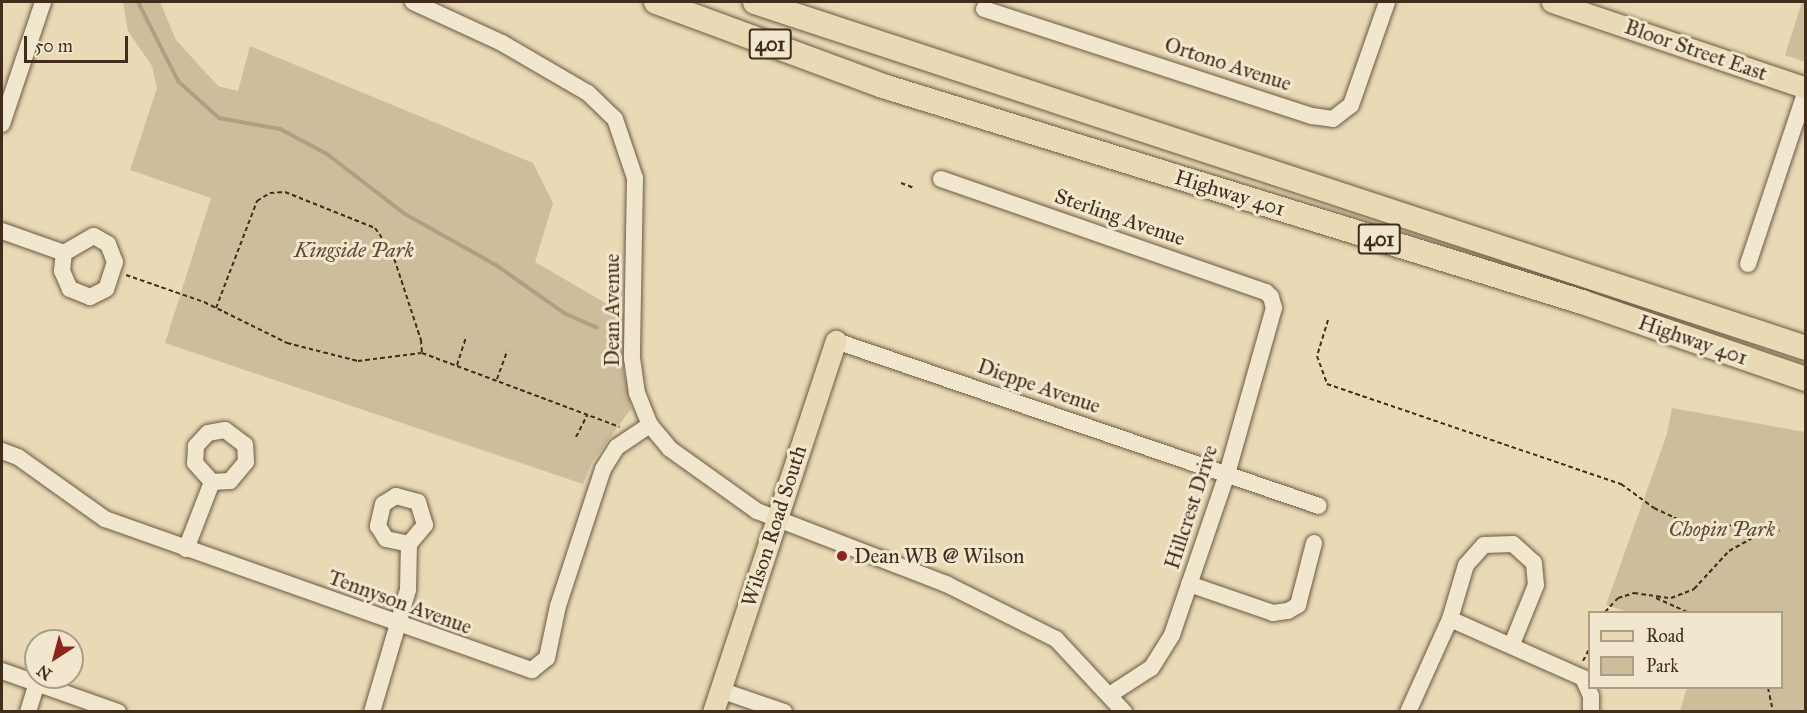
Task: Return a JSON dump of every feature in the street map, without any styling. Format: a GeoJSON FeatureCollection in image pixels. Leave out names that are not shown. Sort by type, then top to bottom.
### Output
{"type":"FeatureCollection","features":[{"type":"Feature","properties":{"kind":"highway","name":"Highway 401"},"geometry":{"type":"LineString","coordinates":[[656,2],[883,86],[1571,298],[1806,380]]}},
{"type":"Feature","properties":{"kind":"highway","name":"Highway 401"},"geometry":{"type":"LineString","coordinates":[[755,2],[966,69],[1806,348]]}},
{"type":"Feature","properties":{"kind":"main road","name":"Bloor Street East"},"geometry":{"type":"LineString","coordinates":[[1552,2],[1806,89]]}},
{"type":"Feature","properties":{"kind":"main road","name":"Wilson Road South"},"geometry":{"type":"LineString","coordinates":[[713,711],[836,341]]}},
{"type":"Feature","properties":{"kind":"street"},"geometry":{"type":"LineString","coordinates":[[2,124],[43,2]]}},
{"type":"Feature","properties":{"kind":"street","name":"Dean Avenue"},"geometry":{"type":"LineString","coordinates":[[413,2],[521,54],[588,93],[615,119],[634,178],[632,358],[637,393],[650,425],[686,464],[748,506],[776,519],[946,584],[1056,639],[1111,694],[1124,711]]}},
{"type":"Feature","properties":{"kind":"street","name":"Ortono Avenue"},"geometry":{"type":"LineString","coordinates":[[984,9],[1312,116],[1333,118],[1351,105],[1387,2]]}},
{"type":"Feature","properties":{"kind":"street"},"geometry":{"type":"LineString","coordinates":[[1748,264],[1806,89]]}},
{"type":"Feature","properties":{"kind":"street","name":"Sterling Avenue"},"geometry":{"type":"LineString","coordinates":[[941,179],[1266,292],[1274,308]]}},
{"type":"Feature","properties":{"kind":"street"},"geometry":{"type":"LineString","coordinates":[[2,231],[64,253]]}},
{"type":"Feature","properties":{"kind":"street"},"geometry":{"type":"LineString","coordinates":[[86,238],[101,238],[113,252],[114,271],[106,290],[98,295],[79,295],[64,280],[64,253],[86,238]]}},
{"type":"Feature","properties":{"kind":"street","name":"Hillcrest Drive"},"geometry":{"type":"LineString","coordinates":[[1111,694],[1151,668],[1172,635],[1227,474],[1274,308]]}},
{"type":"Feature","properties":{"kind":"street","name":"Dieppe Avenue"},"geometry":{"type":"LineString","coordinates":[[836,341],[1319,506]]}},
{"type":"Feature","properties":{"kind":"street","name":"Tennyson Avenue"},"geometry":{"type":"LineString","coordinates":[[2,451],[18,457],[105,519],[524,670],[540,667],[547,658],[558,606],[603,469],[617,447],[650,425]]}},
{"type":"Feature","properties":{"kind":"street"},"geometry":{"type":"LineString","coordinates":[[186,549],[212,482]]}},
{"type":"Feature","properties":{"kind":"street"},"geometry":{"type":"LineString","coordinates":[[1189,584],[1273,613],[1288,611],[1298,605],[1314,543]]}},
{"type":"Feature","properties":{"kind":"street"},"geometry":{"type":"LineString","coordinates":[[372,711],[408,590],[409,544]]}},
{"type":"Feature","properties":{"kind":"street"},"geometry":{"type":"LineString","coordinates":[[1408,711],[1450,619],[1466,565],[1484,545],[1513,544],[1534,563],[1536,585],[1512,644]]}},
{"type":"Feature","properties":{"kind":"street"},"geometry":{"type":"LineString","coordinates":[[1450,619],[1512,644],[1583,678],[1591,696],[1591,711]]}},
{"type":"Feature","properties":{"kind":"street"},"geometry":{"type":"LineString","coordinates":[[2,671],[24,679]]}},
{"type":"Feature","properties":{"kind":"street"},"geometry":{"type":"LineString","coordinates":[[28,711],[35,689]]}},
{"type":"Feature","properties":{"kind":"street"},"geometry":{"type":"LineString","coordinates":[[54,689],[118,711]]}},
{"type":"Feature","properties":{"kind":"street"},"geometry":{"type":"LineString","coordinates":[[720,690],[784,711]]}},
{"type":"Feature","properties":{"kind":"path"},"geometry":{"type":"LineString","coordinates":[[901,183],[915,188]]}},
{"type":"Feature","properties":{"kind":"path"},"geometry":{"type":"LineString","coordinates":[[216,308],[257,201],[270,193],[285,192],[375,228],[392,252],[422,340],[422,353]]}},
{"type":"Feature","properties":{"kind":"path"},"geometry":{"type":"LineString","coordinates":[[114,271],[216,308],[287,343],[339,359],[358,361],[422,353],[624,428],[632,435]]}},
{"type":"Feature","properties":{"kind":"path"},"geometry":{"type":"LineString","coordinates":[[1328,320],[1317,356],[1327,384],[1621,484],[1654,508],[1690,525],[1780,531]]}},
{"type":"Feature","properties":{"kind":"path"},"geometry":{"type":"LineString","coordinates":[[456,365],[466,337]]}},
{"type":"Feature","properties":{"kind":"path"},"geometry":{"type":"LineString","coordinates":[[497,379],[507,351]]}},
{"type":"Feature","properties":{"kind":"path"},"geometry":{"type":"LineString","coordinates":[[576,437],[587,415]]}},
{"type":"Feature","properties":{"kind":"path"},"geometry":{"type":"LineString","coordinates":[[1606,611],[1618,597],[1634,593],[1671,598],[1694,589],[1729,551],[1760,532],[1772,530]]}},
{"type":"Feature","properties":{"kind":"path"},"geometry":{"type":"LineString","coordinates":[[1653,597],[1685,611]]}},
{"type":"Feature","properties":{"kind":"path"},"geometry":{"type":"LineString","coordinates":[[1768,689],[1773,711]]}},
{"type":"Feature","properties":{"kind":"green space","name":"Kingside Park"},"geometry":{"type":"Polygon","coordinates":[[[123,2],[160,2],[176,40],[218,86],[238,91],[250,46],[533,163],[553,203],[535,262],[626,315],[624,372],[631,409],[592,462],[583,484],[165,343],[211,198],[130,170],[157,88],[152,66],[128,31],[123,2]]]}},
{"type":"Feature","properties":{"kind":"green space"},"geometry":{"type":"Polygon","coordinates":[[[1802,2],[1805,2],[1805,62],[1785,55],[1802,2]]]}},
{"type":"Feature","properties":{"kind":"green space","name":"Chopin Park"},"geometry":{"type":"Polygon","coordinates":[[[1672,408],[1805,432],[1805,711],[1680,711],[1687,689],[1783,689],[1783,611],[1625,611],[1606,605],[1667,434],[1672,408]]]}},
{"type":"Feature","properties":{"kind":"waterway"},"geometry":{"type":"LineString","coordinates":[[138,2],[178,81],[219,118],[280,129],[327,154],[405,214],[496,265],[564,313],[597,328]]}},
{"type":"Feature","properties":{"kind":"place","name":"Dean WB @ Wilson"},"geometry":{"type":"Point","coordinates":[842,556]}}]}
